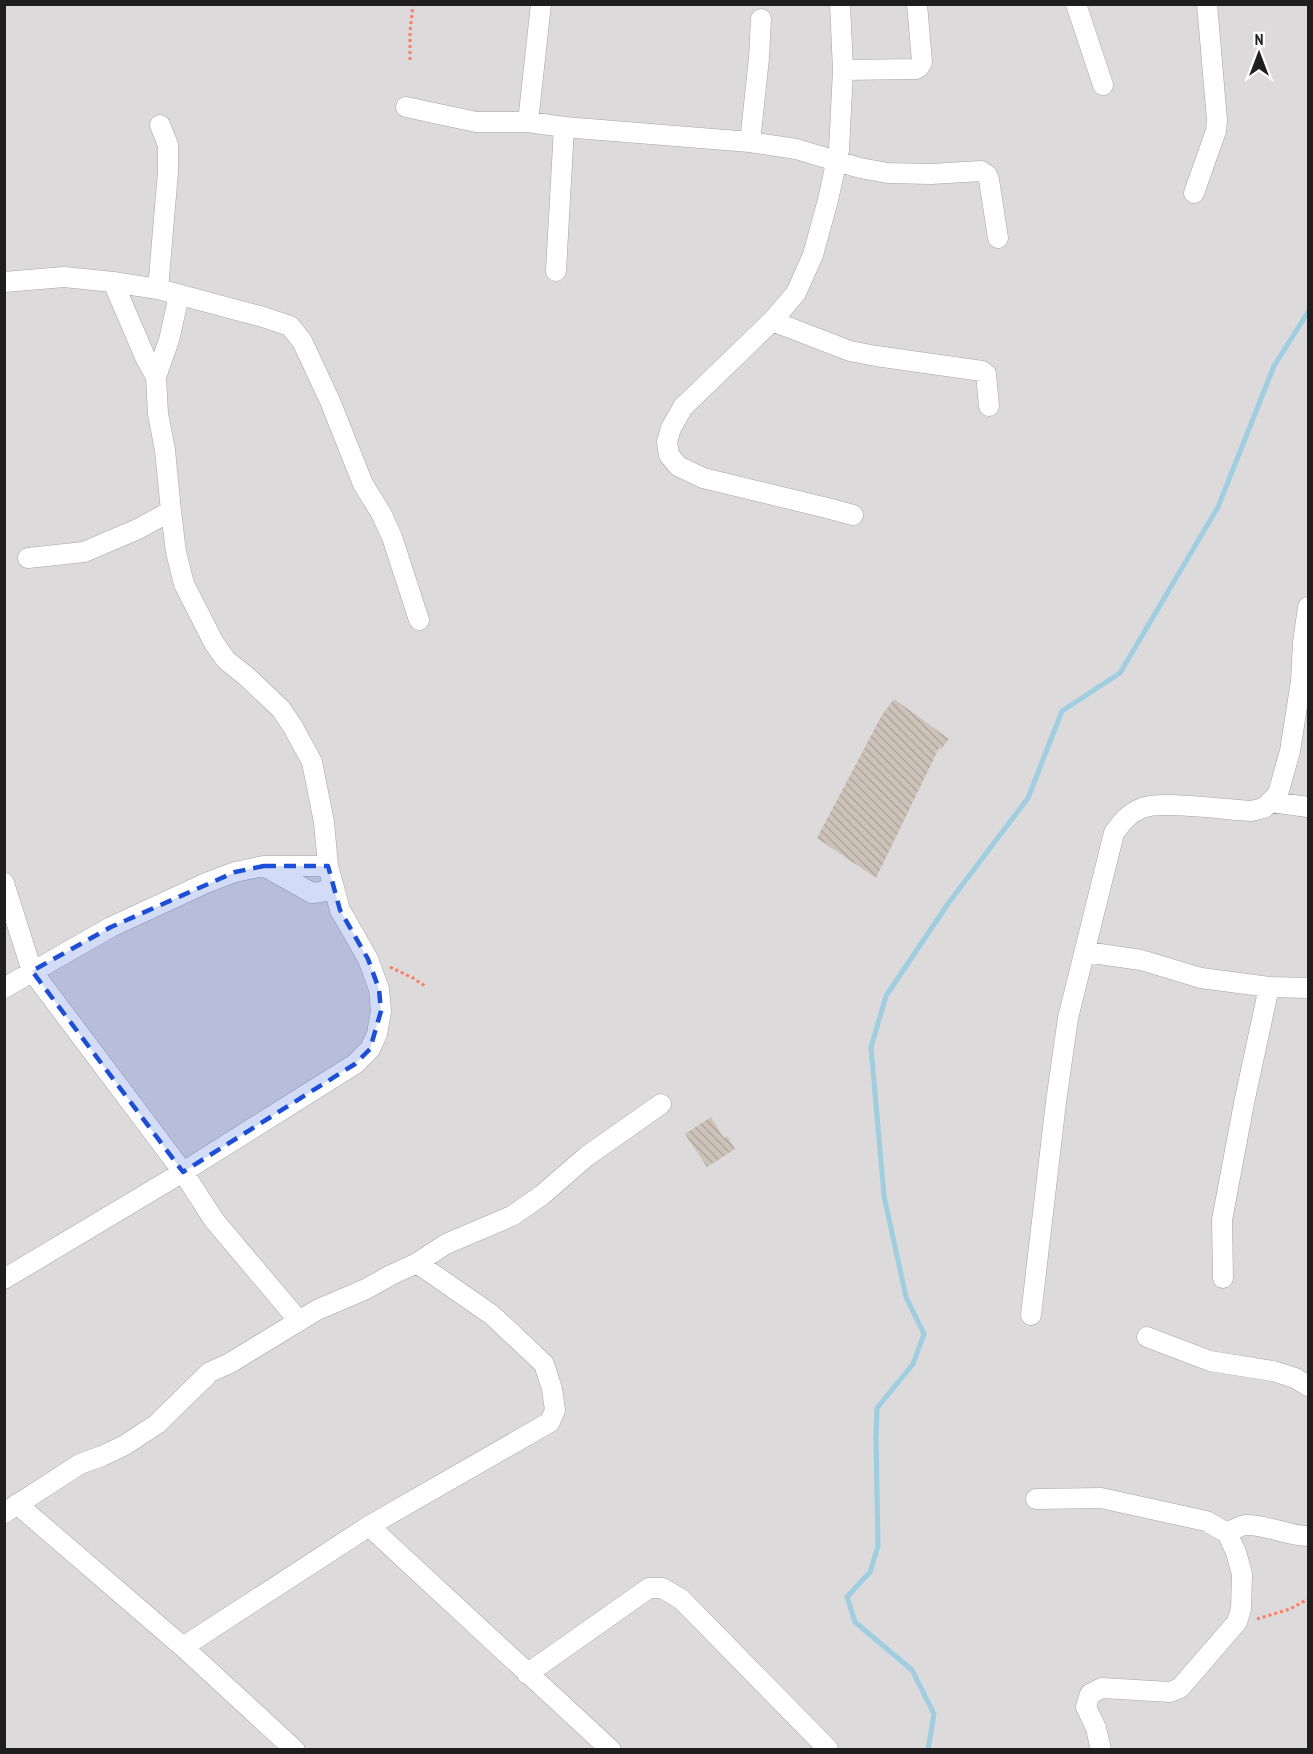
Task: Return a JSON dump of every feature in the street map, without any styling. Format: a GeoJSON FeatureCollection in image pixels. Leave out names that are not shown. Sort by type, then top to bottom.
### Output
{"type":"FeatureCollection","features":[{"type":"Feature","properties":{"kind":"street"},"geometry":{"type":"LineString","coordinates":[[528,122],[541,4]]}},
{"type":"Feature","properties":{"kind":"street"},"geometry":{"type":"LineString","coordinates":[[840,4],[843,70],[842,117],[837,162],[813,255],[796,293],[772,321],[683,407],[667,442],[669,455],[678,466],[703,478],[853,515]]}},
{"type":"Feature","properties":{"kind":"street"},"geometry":{"type":"LineString","coordinates":[[843,70],[916,69],[919,67],[922,62],[916,4]]}},
{"type":"Feature","properties":{"kind":"street"},"geometry":{"type":"LineString","coordinates":[[1076,4],[1103,85]]}},
{"type":"Feature","properties":{"kind":"street"},"geometry":{"type":"LineString","coordinates":[[1194,193],[1216,131],[1217,120],[1207,4]]}},
{"type":"Feature","properties":{"kind":"street"},"geometry":{"type":"LineString","coordinates":[[750,142],[761,19]]}},
{"type":"Feature","properties":{"kind":"street"},"geometry":{"type":"LineString","coordinates":[[406,107],[476,122],[528,122],[564,128],[750,142],[796,149],[860,168],[888,172],[932,174],[984,172],[989,180],[998,238]]}},
{"type":"Feature","properties":{"kind":"street"},"geometry":{"type":"LineString","coordinates":[[158,290],[168,172],[168,146],[160,125]]}},
{"type":"Feature","properties":{"kind":"street"},"geometry":{"type":"LineString","coordinates":[[556,271],[564,128]]}},
{"type":"Feature","properties":{"kind":"street"},"geometry":{"type":"LineString","coordinates":[[4,282],[64,277],[113,282],[158,290],[290,326],[302,341],[330,401],[363,484],[381,513],[392,537],[418,620]]}},
{"type":"Feature","properties":{"kind":"street"},"geometry":{"type":"LineString","coordinates":[[113,282],[146,359],[156,376]]}},
{"type":"Feature","properties":{"kind":"street"},"geometry":{"type":"LineString","coordinates":[[4,1279],[183,1172],[356,1064],[370,1049],[381,1011],[379,989],[368,959],[340,910],[333,887],[328,866],[324,822],[312,762],[281,709],[226,660],[214,643],[184,585],[176,552],[165,450],[158,414],[156,376],[169,340],[179,296]]}},
{"type":"Feature","properties":{"kind":"street"},"geometry":{"type":"LineString","coordinates":[[772,321],[849,351],[982,371],[986,374],[988,381],[989,406]]}},
{"type":"Feature","properties":{"kind":"street"},"geometry":{"type":"LineString","coordinates":[[28,558],[84,552],[138,529],[171,511]]}},
{"type":"Feature","properties":{"kind":"street"},"geometry":{"type":"LineString","coordinates":[[1032,1315],[1056,1102],[1068,1018],[1114,833],[1123,820],[1144,807],[1160,805],[1251,811],[1264,808],[1278,794],[1290,751],[1308,609]]}},
{"type":"Feature","properties":{"kind":"street"},"geometry":{"type":"LineString","coordinates":[[1271,802],[1308,807]]}},
{"type":"Feature","properties":{"kind":"street"},"geometry":{"type":"LineString","coordinates":[[4,988],[111,927],[206,883],[236,872],[264,866],[328,866]]}},
{"type":"Feature","properties":{"kind":"street"},"geometry":{"type":"LineString","coordinates":[[264,866],[312,893],[333,887]]}},
{"type":"Feature","properties":{"kind":"street"},"geometry":{"type":"LineString","coordinates":[[4,882],[32,971],[183,1172],[214,1220],[299,1321]]}},
{"type":"Feature","properties":{"kind":"street"},"geometry":{"type":"LineString","coordinates":[[1086,952],[1141,960],[1200,978],[1269,987],[1308,988]]}},
{"type":"Feature","properties":{"kind":"street"},"geometry":{"type":"LineString","coordinates":[[1223,1278],[1222,1220],[1269,987]]}},
{"type":"Feature","properties":{"kind":"street"},"geometry":{"type":"LineString","coordinates":[[295,1749],[183,1647],[11,1508],[80,1464],[125,1445],[157,1424],[210,1372],[230,1363],[317,1310],[366,1289],[417,1263],[446,1244],[512,1216],[542,1195],[587,1156],[661,1104]]}},
{"type":"Feature","properties":{"kind":"street"},"geometry":{"type":"LineString","coordinates":[[183,1647],[369,1526],[550,1422],[555,1410],[552,1389],[544,1364],[492,1315],[417,1263]]}},
{"type":"Feature","properties":{"kind":"street"},"geometry":{"type":"LineString","coordinates":[[1147,1337],[1209,1361],[1273,1371],[1295,1378],[1308,1386]]}},
{"type":"Feature","properties":{"kind":"street"},"geometry":{"type":"LineString","coordinates":[[1036,1499],[1101,1498],[1206,1521],[1227,1533],[1236,1552],[1242,1574],[1241,1609],[1237,1622],[1180,1688],[1170,1692],[1102,1688],[1090,1694],[1086,1707],[1096,1728],[1101,1749]]}},
{"type":"Feature","properties":{"kind":"street"},"geometry":{"type":"LineString","coordinates":[[1227,1533],[1242,1525],[1308,1536]]}},
{"type":"Feature","properties":{"kind":"street"},"geometry":{"type":"LineString","coordinates":[[369,1526],[611,1749]]}},
{"type":"Feature","properties":{"kind":"street"},"geometry":{"type":"LineString","coordinates":[[527,1674],[649,1588],[662,1588],[681,1599],[828,1749]]}},
{"type":"Feature","properties":{"kind":"path"},"geometry":{"type":"LineString","coordinates":[[410,60],[412,4]]}},
{"type":"Feature","properties":{"kind":"path"},"geometry":{"type":"LineString","coordinates":[[368,959],[413,978],[425,986]]}},
{"type":"Feature","properties":{"kind":"path"},"geometry":{"type":"LineString","coordinates":[[1237,1622],[1290,1609],[1308,1599]]}},
{"type":"Feature","properties":{"kind":"highlighted area"},"geometry":{"type":"Polygon","coordinates":[[[264,866],[328,866],[340,910],[368,959],[379,989],[381,1011],[370,1049],[355,1064],[183,1172],[32,971],[111,927],[235,872],[264,866]]]}},
{"type":"Feature","properties":{"kind":"shaded area"},"geometry":{"type":"Polygon","coordinates":[[[5,5],[1308,5],[1308,1749],[5,1749],[5,5]]]}},
{"type":"Feature","properties":{"kind":"building"},"geometry":{"type":"Polygon","coordinates":[[[894,699],[949,739],[941,749],[939,748],[876,878],[817,838],[882,715],[894,699]]]}},
{"type":"Feature","properties":{"kind":"building"},"geometry":{"type":"Polygon","coordinates":[[[711,1117],[724,1138],[727,1136],[735,1149],[707,1167],[685,1134],[711,1117]]]}},
{"type":"Feature","properties":{"kind":"waterway"},"geometry":{"type":"LineString","coordinates":[[928,1750],[934,1714],[912,1670],[855,1622],[847,1597],[870,1572],[878,1546],[877,1408],[913,1364],[924,1334],[906,1297],[884,1196],[871,1047],[886,996],[947,905],[1028,798],[1062,711],[1120,673],[1218,507],[1274,366],[1308,312]]}}]}
